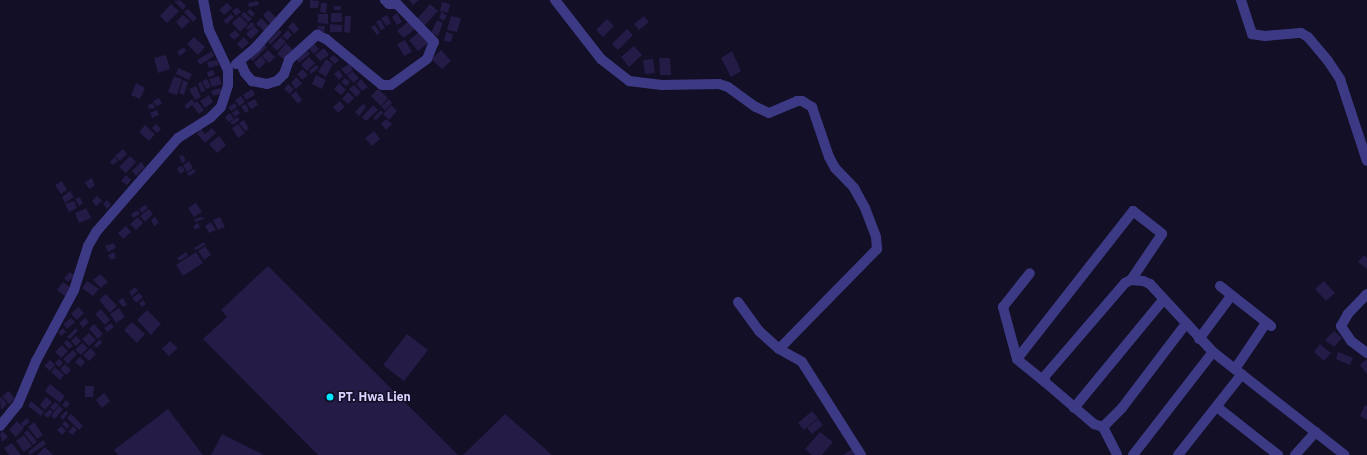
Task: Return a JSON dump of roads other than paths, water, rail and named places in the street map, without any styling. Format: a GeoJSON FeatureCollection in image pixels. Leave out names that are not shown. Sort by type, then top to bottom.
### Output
{"type":"FeatureCollection","features":[{"type":"Feature","properties":{"kind":"street"},"geometry":{"type":"LineString","coordinates":[[0,426],[18,404],[28,377],[74,290],[92,239],[178,138],[217,112],[224,100],[228,70],[210,30],[203,0]]}},
{"type":"Feature","properties":{"kind":"street"},"geometry":{"type":"LineString","coordinates":[[228,70],[240,61],[298,0]]}},
{"type":"Feature","properties":{"kind":"street"},"geometry":{"type":"LineString","coordinates":[[240,61],[245,73],[252,81],[267,84],[277,81],[284,74],[289,60],[316,35],[326,39],[382,85],[391,85],[427,59],[434,42],[397,4],[389,4],[385,0]]}},
{"type":"Feature","properties":{"kind":"street"},"geometry":{"type":"LineString","coordinates":[[555,0],[601,59],[629,81],[662,85],[719,84],[728,87],[756,107],[769,113],[797,101],[802,101],[812,107],[829,157],[835,168],[854,188],[865,208],[876,237],[877,248],[779,349]]}},
{"type":"Feature","properties":{"kind":"street"},"geometry":{"type":"LineString","coordinates":[[1241,0],[1252,34],[1265,36],[1301,33],[1308,37],[1328,61],[1340,79],[1367,161]]}},
{"type":"Feature","properties":{"kind":"street"},"geometry":{"type":"LineString","coordinates":[[1017,358],[1133,212],[1162,234],[1131,280],[1125,283],[1068,348],[1045,376],[1045,382]]}},
{"type":"Feature","properties":{"kind":"street"},"geometry":{"type":"LineString","coordinates":[[1030,272],[1003,307],[1017,358],[1074,408],[1094,424],[1103,427],[1117,455]]}},
{"type":"Feature","properties":{"kind":"street"},"geometry":{"type":"LineString","coordinates":[[1131,280],[1150,284],[1185,325],[1213,352],[1345,455]]}},
{"type":"Feature","properties":{"kind":"street"},"geometry":{"type":"LineString","coordinates":[[1178,455],[1217,407],[1269,324],[1220,286]]}},
{"type":"Feature","properties":{"kind":"street"},"geometry":{"type":"LineString","coordinates":[[1367,294],[1348,314],[1341,326],[1345,335],[1367,353]]}},
{"type":"Feature","properties":{"kind":"street"},"geometry":{"type":"LineString","coordinates":[[1199,339],[1231,296]]}},
{"type":"Feature","properties":{"kind":"street"},"geometry":{"type":"LineString","coordinates":[[1074,408],[1163,300]]}},
{"type":"Feature","properties":{"kind":"street"},"geometry":{"type":"LineString","coordinates":[[738,302],[759,331],[779,349],[802,362],[861,455]]}},
{"type":"Feature","properties":{"kind":"street"},"geometry":{"type":"LineString","coordinates":[[1103,427],[1122,408],[1185,325]]}},
{"type":"Feature","properties":{"kind":"street"},"geometry":{"type":"LineString","coordinates":[[1133,455],[1213,352]]}},
{"type":"Feature","properties":{"kind":"street"},"geometry":{"type":"LineString","coordinates":[[1217,407],[1278,455]]}},
{"type":"Feature","properties":{"kind":"street"},"geometry":{"type":"LineString","coordinates":[[1296,455],[1316,432]]}},
{"type":"Feature","properties":{"kind":"place","name":"PT. Hwa Lien"},"geometry":{"type":"Point","coordinates":[330,397]}}]}
